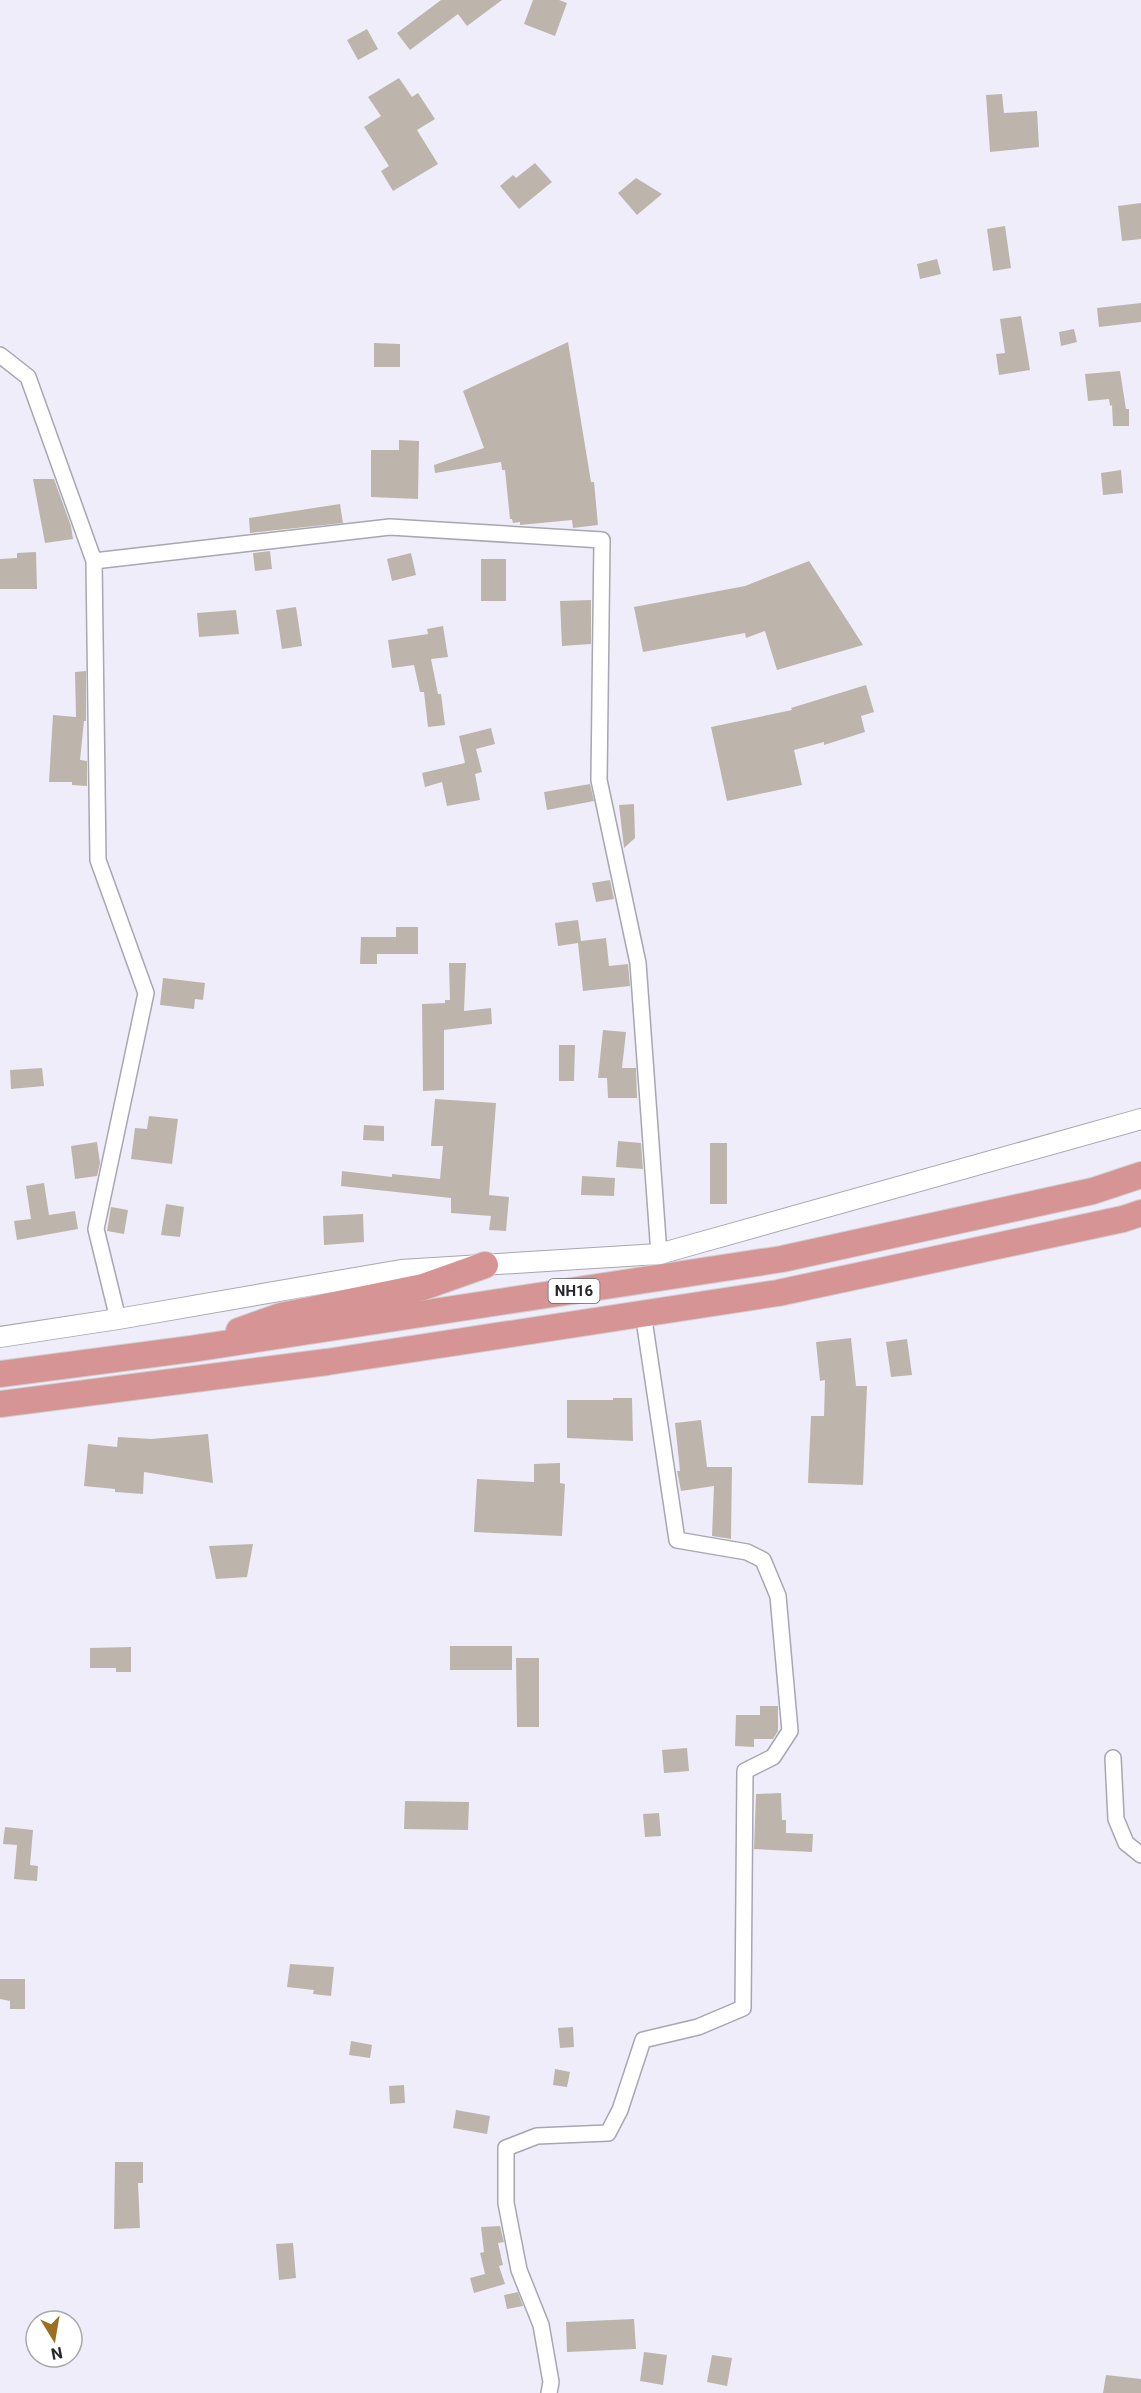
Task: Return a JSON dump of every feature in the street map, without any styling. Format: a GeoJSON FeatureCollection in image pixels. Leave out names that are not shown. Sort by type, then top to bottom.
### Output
{"type":"FeatureCollection","features":[{"type":"Feature","properties":{"kind":"highway","name":"NH16"},"geometry":{"type":"LineString","coordinates":[[0,1374],[191,1349],[782,1259],[1092,1191],[1141,1175]]}},
{"type":"Feature","properties":{"kind":"highway","name":"NH16"},"geometry":{"type":"LineString","coordinates":[[0,1404],[327,1362],[778,1293],[1123,1220],[1141,1213]]}},
{"type":"Feature","properties":{"kind":"highway"},"geometry":{"type":"LineString","coordinates":[[191,1349],[281,1316],[423,1287],[485,1265]]}},
{"type":"Feature","properties":{"kind":"street"},"geometry":{"type":"LineString","coordinates":[[0,355],[28,377],[94,561],[98,860],[146,993],[96,1229],[118,1319]]}},
{"type":"Feature","properties":{"kind":"street"},"geometry":{"type":"LineString","coordinates":[[94,561],[390,527],[602,540],[599,780],[638,963],[659,1254]]}},
{"type":"Feature","properties":{"kind":"street"},"geometry":{"type":"LineString","coordinates":[[0,1337],[401,1270],[659,1254],[1141,1119]]}},
{"type":"Feature","properties":{"kind":"street"},"geometry":{"type":"LineString","coordinates":[[549,2393],[551,2382],[541,2325],[519,2270],[506,2203],[506,2148],[537,2136],[608,2133],[620,2110],[643,2040],[698,2027],[743,2008],[745,1771],[773,1757],[790,1731],[778,1596],[763,1560],[747,1552],[677,1540],[643,1313]]}},
{"type":"Feature","properties":{"kind":"street"},"geometry":{"type":"LineString","coordinates":[[1113,1758],[1116,1819],[1126,1843],[1141,1855]]}},
{"type":"Feature","properties":{"kind":"building"},"geometry":{"type":"Polygon","coordinates":[[[441,0],[502,0],[467,26],[458,14],[410,50],[397,33],[441,0]]]}},
{"type":"Feature","properties":{"kind":"building"},"geometry":{"type":"Polygon","coordinates":[[[533,0],[559,0],[567,3],[555,36],[524,24],[533,0]]]}},
{"type":"Feature","properties":{"kind":"building"},"geometry":{"type":"Polygon","coordinates":[[[367,29],[378,49],[358,60],[347,40],[367,29]]]}},
{"type":"Feature","properties":{"kind":"building"},"geometry":{"type":"Polygon","coordinates":[[[399,78],[412,97],[418,93],[435,119],[417,130],[438,164],[393,191],[381,171],[389,166],[364,127],[381,116],[368,97],[399,78]]]}},
{"type":"Feature","properties":{"kind":"building"},"geometry":{"type":"Polygon","coordinates":[[[1002,94],[1004,113],[1037,111],[1039,147],[990,152],[986,95],[1002,94]]]}},
{"type":"Feature","properties":{"kind":"building"},"geometry":{"type":"Polygon","coordinates":[[[535,163],[552,182],[519,209],[500,186],[513,175],[516,178],[535,163]]]}},
{"type":"Feature","properties":{"kind":"building"},"geometry":{"type":"Polygon","coordinates":[[[636,178],[662,194],[637,215],[618,193],[636,178]]]}},
{"type":"Feature","properties":{"kind":"building"},"geometry":{"type":"Polygon","coordinates":[[[1141,203],[1141,239],[1122,241],[1118,206],[1141,203]]]}},
{"type":"Feature","properties":{"kind":"building"},"geometry":{"type":"Polygon","coordinates":[[[1005,226],[1011,268],[993,271],[987,229],[1005,226]]]}},
{"type":"Feature","properties":{"kind":"building"},"geometry":{"type":"Polygon","coordinates":[[[937,259],[941,274],[920,279],[917,264],[937,259]]]}},
{"type":"Feature","properties":{"kind":"building"},"geometry":{"type":"Polygon","coordinates":[[[1141,303],[1141,322],[1099,327],[1097,308],[1141,303]]]}},
{"type":"Feature","properties":{"kind":"building"},"geometry":{"type":"Polygon","coordinates":[[[1021,316],[1030,370],[999,375],[996,354],[1005,353],[1000,319],[1021,316]]]}},
{"type":"Feature","properties":{"kind":"building"},"geometry":{"type":"Polygon","coordinates":[[[1074,329],[1077,342],[1061,346],[1059,332],[1074,329]]]}},
{"type":"Feature","properties":{"kind":"building"},"geometry":{"type":"Polygon","coordinates":[[[568,342],[591,482],[594,482],[598,525],[573,528],[572,520],[520,525],[520,522],[513,523],[510,519],[505,470],[502,470],[501,462],[435,473],[434,465],[484,448],[463,391],[568,342]]]}},
{"type":"Feature","properties":{"kind":"building"},"geometry":{"type":"Polygon","coordinates":[[[374,343],[400,344],[400,367],[374,367],[374,343]]]}},
{"type":"Feature","properties":{"kind":"building"},"geometry":{"type":"Polygon","coordinates":[[[1120,371],[1126,409],[1129,409],[1129,426],[1113,426],[1112,405],[1110,406],[1109,399],[1088,401],[1085,374],[1120,371]]]}},
{"type":"Feature","properties":{"kind":"building"},"geometry":{"type":"Polygon","coordinates":[[[399,440],[419,441],[418,499],[371,497],[371,450],[399,450],[399,440]]]}},
{"type":"Feature","properties":{"kind":"building"},"geometry":{"type":"Polygon","coordinates":[[[1121,470],[1123,493],[1103,495],[1101,473],[1121,470]]]}},
{"type":"Feature","properties":{"kind":"building"},"geometry":{"type":"Polygon","coordinates":[[[33,479],[54,479],[71,526],[73,539],[45,543],[33,479]]]}},
{"type":"Feature","properties":{"kind":"building"},"geometry":{"type":"Polygon","coordinates":[[[340,504],[343,523],[250,533],[249,518],[340,504]]]}},
{"type":"Feature","properties":{"kind":"building"},"geometry":{"type":"Polygon","coordinates":[[[270,551],[272,569],[255,571],[253,553],[270,551]]]}},
{"type":"Feature","properties":{"kind":"building"},"geometry":{"type":"Polygon","coordinates":[[[36,552],[37,589],[0,589],[0,559],[17,558],[17,553],[36,552]]]}},
{"type":"Feature","properties":{"kind":"building"},"geometry":{"type":"Polygon","coordinates":[[[411,553],[416,575],[392,581],[387,559],[411,553]]]}},
{"type":"Feature","properties":{"kind":"building"},"geometry":{"type":"Polygon","coordinates":[[[481,559],[506,559],[506,601],[481,601],[481,559]]]}},
{"type":"Feature","properties":{"kind":"building"},"geometry":{"type":"Polygon","coordinates":[[[809,561],[863,645],[777,670],[765,631],[746,638],[745,633],[643,652],[634,607],[745,586],[809,561]]]}},
{"type":"Feature","properties":{"kind":"building"},"geometry":{"type":"Polygon","coordinates":[[[591,600],[591,644],[562,646],[560,601],[591,600]]]}},
{"type":"Feature","properties":{"kind":"building"},"geometry":{"type":"Polygon","coordinates":[[[296,607],[302,646],[282,649],[276,610],[296,607]]]}},
{"type":"Feature","properties":{"kind":"building"},"geometry":{"type":"Polygon","coordinates":[[[236,610],[239,634],[199,637],[197,613],[236,610]]]}},
{"type":"Feature","properties":{"kind":"building"},"geometry":{"type":"Polygon","coordinates":[[[443,626],[448,657],[431,659],[438,694],[441,694],[445,725],[428,727],[424,692],[420,692],[414,665],[392,668],[388,640],[428,634],[427,629],[443,626]]]}},
{"type":"Feature","properties":{"kind":"building"},"geometry":{"type":"Polygon","coordinates":[[[86,671],[86,721],[84,721],[80,760],[87,761],[87,786],[72,785],[72,782],[49,782],[53,715],[76,717],[75,672],[86,671]]]}},
{"type":"Feature","properties":{"kind":"building"},"geometry":{"type":"Polygon","coordinates":[[[866,685],[874,712],[861,716],[865,732],[824,745],[824,742],[794,750],[802,785],[727,801],[711,727],[792,710],[791,708],[866,685]]]}},
{"type":"Feature","properties":{"kind":"building"},"geometry":{"type":"Polygon","coordinates":[[[491,728],[495,744],[476,749],[482,772],[475,774],[480,800],[447,806],[442,782],[425,787],[422,773],[465,763],[459,736],[491,728]]]}},
{"type":"Feature","properties":{"kind":"building"},"geometry":{"type":"Polygon","coordinates":[[[590,784],[594,801],[547,810],[544,792],[590,784]]]}},
{"type":"Feature","properties":{"kind":"building"},"geometry":{"type":"Polygon","coordinates":[[[634,804],[635,838],[624,848],[619,805],[634,804]]]}},
{"type":"Feature","properties":{"kind":"building"},"geometry":{"type":"Polygon","coordinates":[[[610,880],[614,899],[596,902],[592,883],[610,880]]]}},
{"type":"Feature","properties":{"kind":"building"},"geometry":{"type":"Polygon","coordinates":[[[578,920],[581,941],[606,938],[609,966],[628,964],[630,986],[583,991],[578,943],[558,946],[555,923],[578,920]]]}},
{"type":"Feature","properties":{"kind":"building"},"geometry":{"type":"Polygon","coordinates":[[[396,927],[418,927],[418,954],[377,954],[377,964],[360,964],[361,937],[396,937],[396,927]]]}},
{"type":"Feature","properties":{"kind":"building"},"geometry":{"type":"Polygon","coordinates":[[[449,963],[466,963],[464,1011],[491,1008],[492,1024],[444,1030],[444,1090],[423,1091],[422,1004],[445,1003],[445,1000],[450,1000],[449,963]]]}},
{"type":"Feature","properties":{"kind":"building"},"geometry":{"type":"Polygon","coordinates":[[[163,978],[205,983],[203,1000],[195,999],[194,1009],[160,1005],[163,978]]]}},
{"type":"Feature","properties":{"kind":"building"},"geometry":{"type":"Polygon","coordinates":[[[603,1030],[626,1032],[622,1068],[636,1068],[637,1098],[608,1098],[607,1078],[598,1078],[603,1030]]]}},
{"type":"Feature","properties":{"kind":"building"},"geometry":{"type":"Polygon","coordinates":[[[559,1045],[575,1045],[574,1081],[559,1081],[559,1045]]]}},
{"type":"Feature","properties":{"kind":"building"},"geometry":{"type":"Polygon","coordinates":[[[42,1068],[44,1086],[11,1089],[10,1070],[42,1068]]]}},
{"type":"Feature","properties":{"kind":"building"},"geometry":{"type":"Polygon","coordinates":[[[435,1099],[496,1103],[489,1195],[509,1197],[506,1231],[489,1230],[491,1216],[451,1213],[451,1198],[341,1186],[342,1171],[392,1177],[392,1174],[440,1179],[443,1146],[431,1146],[435,1099]]]}},
{"type":"Feature","properties":{"kind":"building"},"geometry":{"type":"Polygon","coordinates":[[[149,1116],[178,1119],[172,1164],[131,1159],[135,1128],[147,1129],[149,1116]]]}},
{"type":"Feature","properties":{"kind":"building"},"geometry":{"type":"Polygon","coordinates":[[[364,1125],[384,1126],[384,1141],[363,1140],[364,1125]]]}},
{"type":"Feature","properties":{"kind":"building"},"geometry":{"type":"Polygon","coordinates":[[[618,1141],[641,1143],[643,1169],[616,1167],[618,1141]]]}},
{"type":"Feature","properties":{"kind":"building"},"geometry":{"type":"Polygon","coordinates":[[[97,1142],[100,1163],[97,1176],[75,1179],[71,1146],[97,1142]]]}},
{"type":"Feature","properties":{"kind":"building"},"geometry":{"type":"Polygon","coordinates":[[[710,1143],[727,1143],[727,1204],[710,1204],[710,1143]]]}},
{"type":"Feature","properties":{"kind":"building"},"geometry":{"type":"Polygon","coordinates":[[[582,1176],[615,1178],[614,1196],[581,1195],[582,1176]]]}},
{"type":"Feature","properties":{"kind":"building"},"geometry":{"type":"Polygon","coordinates":[[[44,1183],[49,1215],[75,1211],[78,1229],[17,1240],[14,1221],[31,1219],[26,1186],[44,1183]]]}},
{"type":"Feature","properties":{"kind":"building"},"geometry":{"type":"Polygon","coordinates":[[[166,1204],[184,1207],[180,1237],[161,1235],[166,1204]]]}},
{"type":"Feature","properties":{"kind":"building"},"geometry":{"type":"Polygon","coordinates":[[[111,1207],[128,1210],[124,1234],[107,1231],[111,1207]]]}},
{"type":"Feature","properties":{"kind":"building"},"geometry":{"type":"Polygon","coordinates":[[[363,1214],[364,1242],[324,1245],[323,1216],[363,1214]]]}},
{"type":"Feature","properties":{"kind":"building"},"geometry":{"type":"Polygon","coordinates":[[[851,1338],[856,1386],[867,1386],[863,1485],[808,1483],[811,1416],[824,1416],[825,1380],[820,1381],[816,1342],[851,1338]]]}},
{"type":"Feature","properties":{"kind":"building"},"geometry":{"type":"Polygon","coordinates":[[[907,1339],[912,1375],[891,1377],[886,1342],[907,1339]]]}},
{"type":"Feature","properties":{"kind":"building"},"geometry":{"type":"Polygon","coordinates":[[[613,1398],[632,1398],[633,1441],[567,1438],[567,1400],[613,1400],[613,1398]]]}},
{"type":"Feature","properties":{"kind":"building"},"geometry":{"type":"Polygon","coordinates":[[[701,1420],[707,1467],[732,1467],[731,1539],[712,1536],[714,1486],[681,1491],[677,1471],[680,1471],[675,1423],[701,1420]]]}},
{"type":"Feature","properties":{"kind":"building"},"geometry":{"type":"Polygon","coordinates":[[[208,1434],[213,1483],[144,1472],[143,1494],[84,1486],[88,1444],[117,1447],[118,1437],[152,1439],[208,1434]]]}},
{"type":"Feature","properties":{"kind":"building"},"geometry":{"type":"Polygon","coordinates":[[[560,1463],[560,1483],[565,1484],[562,1536],[474,1532],[477,1479],[534,1482],[534,1464],[560,1463]]]}},
{"type":"Feature","properties":{"kind":"building"},"geometry":{"type":"Polygon","coordinates":[[[253,1544],[247,1577],[216,1579],[209,1546],[253,1544]]]}},
{"type":"Feature","properties":{"kind":"building"},"geometry":{"type":"Polygon","coordinates":[[[450,1646],[512,1646],[512,1670],[450,1670],[450,1646]]]}},
{"type":"Feature","properties":{"kind":"building"},"geometry":{"type":"Polygon","coordinates":[[[131,1647],[131,1672],[116,1672],[116,1668],[90,1668],[90,1648],[131,1647]]]}},
{"type":"Feature","properties":{"kind":"building"},"geometry":{"type":"Polygon","coordinates":[[[516,1658],[539,1658],[539,1727],[517,1727],[516,1658]]]}},
{"type":"Feature","properties":{"kind":"building"},"geometry":{"type":"Polygon","coordinates":[[[760,1706],[778,1706],[778,1731],[773,1739],[754,1739],[754,1747],[735,1746],[736,1715],[760,1715],[760,1706]]]}},
{"type":"Feature","properties":{"kind":"building"},"geometry":{"type":"Polygon","coordinates":[[[687,1748],[689,1771],[664,1773],[662,1750],[687,1748]]]}},
{"type":"Feature","properties":{"kind":"building"},"geometry":{"type":"Polygon","coordinates":[[[781,1793],[782,1820],[786,1820],[786,1833],[813,1834],[812,1852],[754,1849],[756,1794],[781,1793]]]}},
{"type":"Feature","properties":{"kind":"building"},"geometry":{"type":"Polygon","coordinates":[[[405,1801],[469,1802],[468,1830],[404,1829],[405,1801]]]}},
{"type":"Feature","properties":{"kind":"building"},"geometry":{"type":"Polygon","coordinates":[[[659,1813],[661,1836],[645,1837],[643,1814],[659,1813]]]}},
{"type":"Feature","properties":{"kind":"building"},"geometry":{"type":"Polygon","coordinates":[[[5,1827],[33,1830],[30,1865],[38,1866],[37,1881],[14,1879],[17,1845],[3,1844],[5,1827]]]}},
{"type":"Feature","properties":{"kind":"building"},"geometry":{"type":"Polygon","coordinates":[[[290,1964],[334,1967],[331,1996],[313,1994],[314,1990],[287,1987],[290,1964]]]}},
{"type":"Feature","properties":{"kind":"building"},"geometry":{"type":"Polygon","coordinates":[[[0,1979],[25,1979],[25,2009],[10,2009],[10,2001],[0,1999],[0,1979]]]}},
{"type":"Feature","properties":{"kind":"building"},"geometry":{"type":"Polygon","coordinates":[[[573,2027],[574,2047],[560,2048],[558,2028],[573,2027]]]}},
{"type":"Feature","properties":{"kind":"building"},"geometry":{"type":"Polygon","coordinates":[[[351,2041],[372,2045],[370,2058],[349,2055],[351,2041]]]}},
{"type":"Feature","properties":{"kind":"building"},"geometry":{"type":"Polygon","coordinates":[[[555,2069],[570,2072],[567,2087],[553,2085],[555,2069]]]}},
{"type":"Feature","properties":{"kind":"building"},"geometry":{"type":"Polygon","coordinates":[[[404,2085],[405,2103],[390,2104],[389,2086],[404,2085]]]}},
{"type":"Feature","properties":{"kind":"building"},"geometry":{"type":"Polygon","coordinates":[[[456,2110],[490,2116],[487,2134],[453,2128],[456,2110]]]}},
{"type":"Feature","properties":{"kind":"building"},"geometry":{"type":"Polygon","coordinates":[[[115,2162],[143,2162],[143,2183],[138,2183],[140,2228],[114,2229],[115,2162]]]}},
{"type":"Feature","properties":{"kind":"building"},"geometry":{"type":"Polygon","coordinates":[[[500,2226],[504,2242],[498,2243],[503,2265],[499,2266],[505,2284],[474,2293],[470,2278],[485,2274],[480,2253],[484,2252],[481,2227],[500,2226]]]}},
{"type":"Feature","properties":{"kind":"building"},"geometry":{"type":"Polygon","coordinates":[[[293,2243],[296,2278],[279,2280],[276,2244],[293,2243]]]}},
{"type":"Feature","properties":{"kind":"building"},"geometry":{"type":"Polygon","coordinates":[[[518,2292],[523,2306],[507,2309],[504,2295],[518,2292]]]}},
{"type":"Feature","properties":{"kind":"building"},"geometry":{"type":"Polygon","coordinates":[[[634,2319],[636,2349],[567,2352],[566,2322],[634,2319]]]}},
{"type":"Feature","properties":{"kind":"building"},"geometry":{"type":"Polygon","coordinates":[[[644,2352],[667,2355],[663,2385],[640,2381],[644,2352]]]}},
{"type":"Feature","properties":{"kind":"building"},"geometry":{"type":"Polygon","coordinates":[[[712,2355],[732,2358],[727,2386],[707,2382],[712,2355]]]}},
{"type":"Feature","properties":{"kind":"building"},"geometry":{"type":"Polygon","coordinates":[[[1106,2375],[1141,2379],[1141,2393],[1103,2393],[1106,2375]]]}}]}
